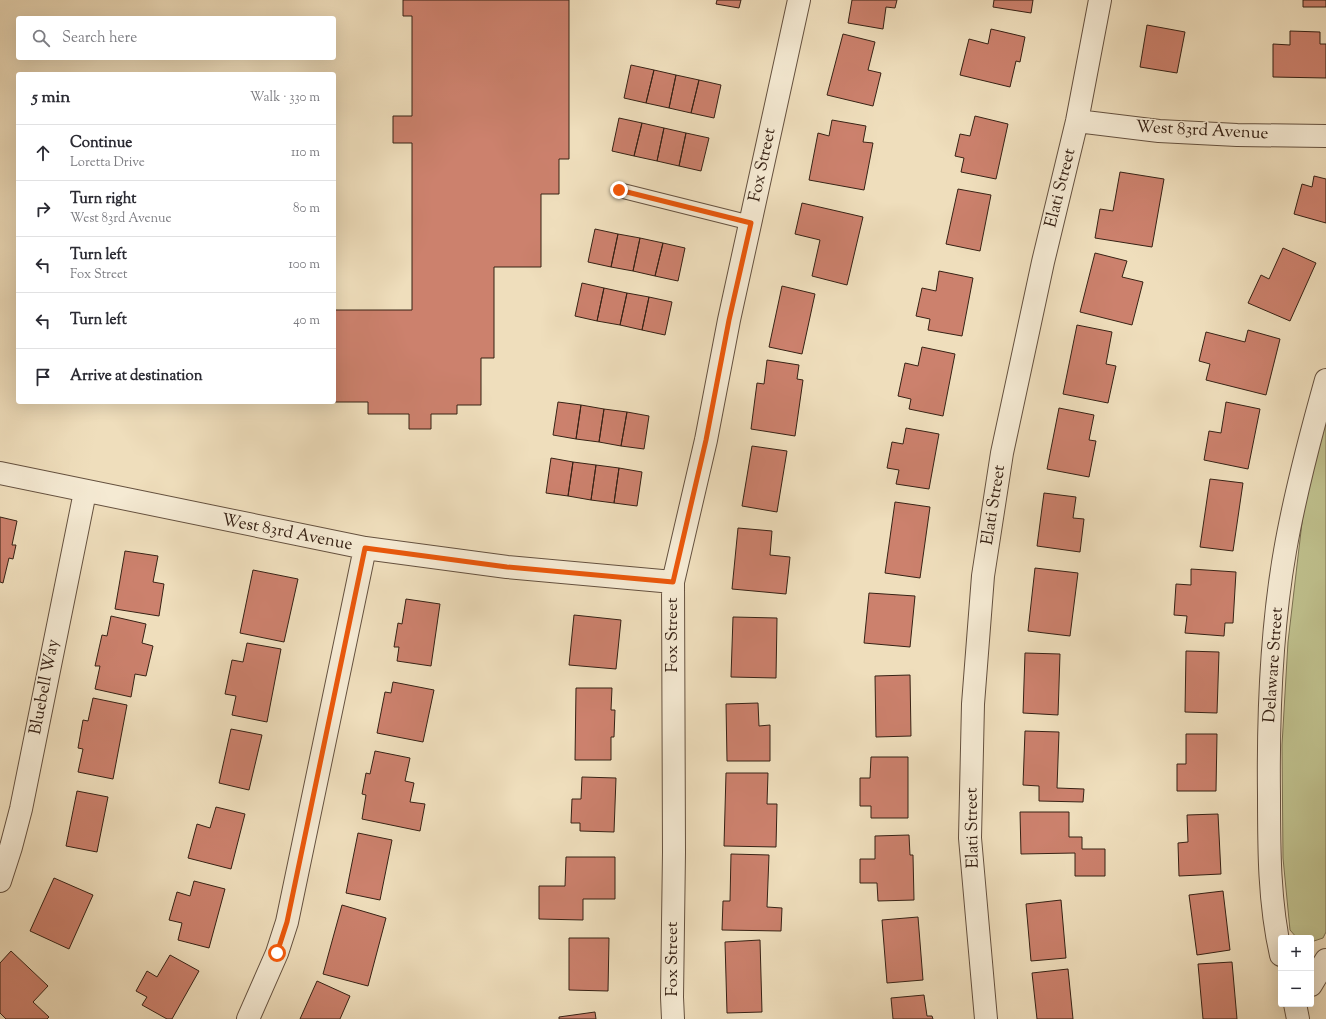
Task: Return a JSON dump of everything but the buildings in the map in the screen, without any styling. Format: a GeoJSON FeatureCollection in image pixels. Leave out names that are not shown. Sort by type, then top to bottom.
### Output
{"type":"FeatureCollection","features":[{"type":"Feature","properties":{"kind":"street","name":"Fox Street"},"geometry":{"type":"LineString","coordinates":[[673,1019],[673,582],[706,440],[729,320],[799,0]]}},
{"type":"Feature","properties":{"kind":"street","name":"Elati Street"},"geometry":{"type":"LineString","coordinates":[[986,1019],[970,838],[973,704],[983,576],[1002,453],[1043,262],[1077,121],[1100,0]]}},
{"type":"Feature","properties":{"kind":"street","name":"West 83rd Avenue"},"geometry":{"type":"LineString","coordinates":[[1077,121],[1159,131],[1237,135],[1326,136]]}},
{"type":"Feature","properties":{"kind":"street","name":"Delaware Street"},"geometry":{"type":"LineString","coordinates":[[1278,938],[1269,840],[1268,747],[1274,646],[1286,544],[1302,463],[1326,380]]}},
{"type":"Feature","properties":{"kind":"street","name":"West 83rd Avenue"},"geometry":{"type":"LineString","coordinates":[[0,474],[365,548],[507,567],[673,582]]}},
{"type":"Feature","properties":{"kind":"street","name":"Bluebell Way"},"geometry":{"type":"LineString","coordinates":[[0,881],[21,809],[85,492]]}},
{"type":"Feature","properties":{"kind":"street"},"geometry":{"type":"LineString","coordinates":[[248,1019],[277,953],[287,922],[365,548]]}},
{"type":"Feature","properties":{"kind":"street"},"geometry":{"type":"LineString","coordinates":[[1314,979],[1326,960]]}},
{"type":"Feature","properties":{"kind":"lane"},"geometry":{"type":"LineString","coordinates":[[619,190],[751,223]]}},
{"type":"Feature","properties":{"kind":"green space"},"geometry":{"type":"Polygon","coordinates":[[[1326,414],[1326,932],[1323,938],[1314,941],[1314,935],[1294,935],[1290,930],[1283,858],[1282,745],[1288,642],[1303,514],[1326,414]]]}},
{"type":"Feature","properties":{"kind":"route"},"geometry":{"type":"LineString","coordinates":[[277,953],[287,922],[365,548],[507,567],[673,582],[706,440],[729,320],[751,223],[619,190]]}}]}
